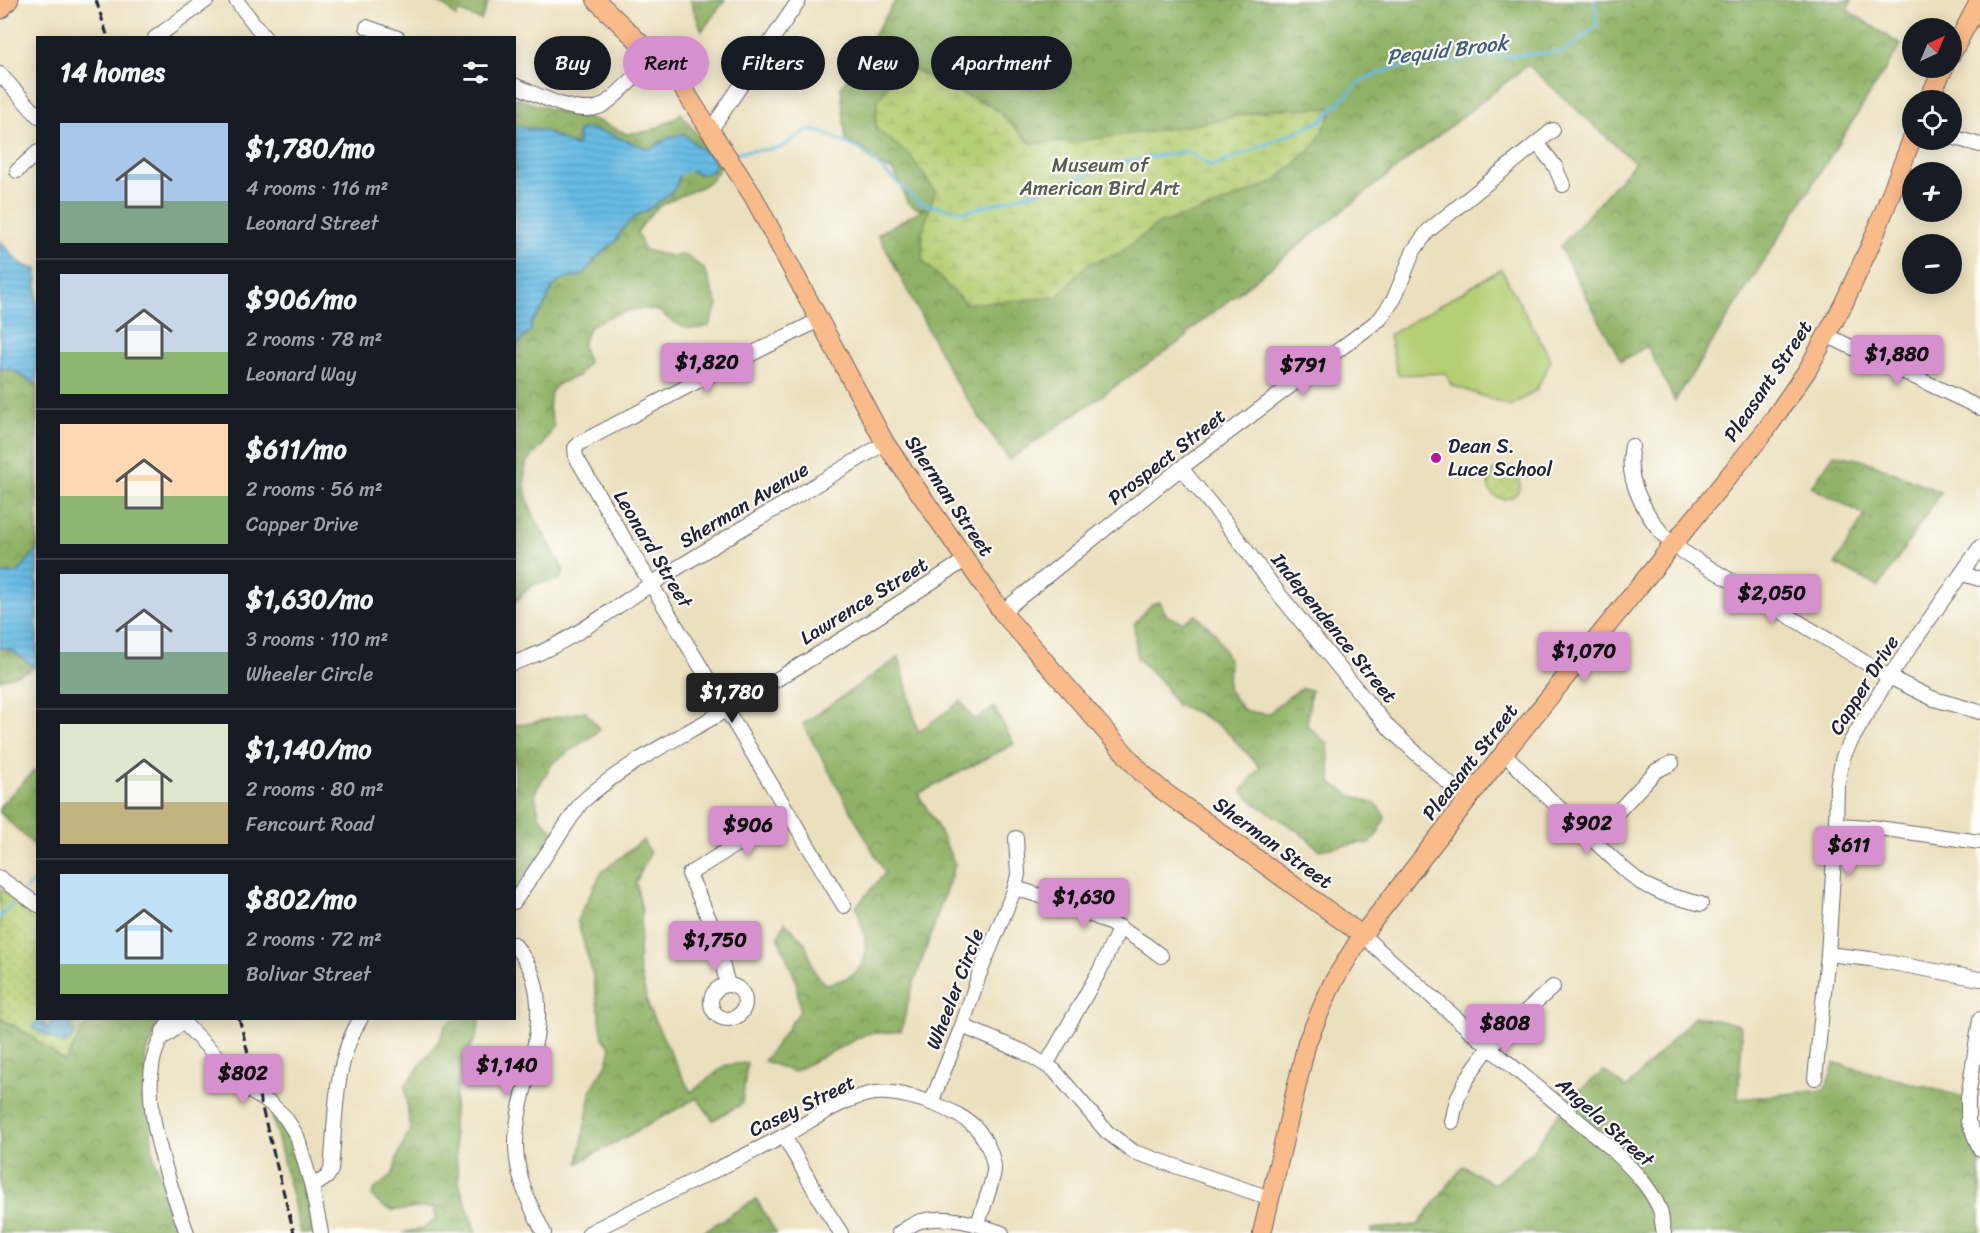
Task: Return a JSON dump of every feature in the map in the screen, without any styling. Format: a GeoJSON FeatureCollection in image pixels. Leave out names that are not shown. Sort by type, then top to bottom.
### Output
{"type":"FeatureCollection","features":[{"type":"Feature","properties":{"kind":"main road"},"geometry":{"type":"LineString","coordinates":[[0,9],[9,0]]}},
{"type":"Feature","properties":{"kind":"main road","name":"Sherman Street"},"geometry":{"type":"LineString","coordinates":[[596,0],[633,36]]}},
{"type":"Feature","properties":{"kind":"main road"},"geometry":{"type":"LineString","coordinates":[[1962,34],[1980,0]]}},
{"type":"Feature","properties":{"kind":"main road","name":"Sherman Street"},"geometry":{"type":"LineString","coordinates":[[684,90],[753,196],[885,443],[1002,612],[1142,773],[1362,935]]}},
{"type":"Feature","properties":{"kind":"main road","name":"Pleasant Street"},"geometry":{"type":"LineString","coordinates":[[1262,1233],[1307,1042],[1332,984],[1362,935],[1504,753],[1766,430],[1828,336],[1858,276],[1908,150]]}},
{"type":"Feature","properties":{"kind":"street"},"geometry":{"type":"LineString","coordinates":[[158,36],[207,0]]}},
{"type":"Feature","properties":{"kind":"street"},"geometry":{"type":"LineString","coordinates":[[236,0],[263,36]]}},
{"type":"Feature","properties":{"kind":"street"},"geometry":{"type":"LineString","coordinates":[[710,131],[799,0]]}},
{"type":"Feature","properties":{"kind":"street"},"geometry":{"type":"LineString","coordinates":[[366,27],[392,36]]}},
{"type":"Feature","properties":{"kind":"street"},"geometry":{"type":"LineString","coordinates":[[0,74],[36,114]]}},
{"type":"Feature","properties":{"kind":"street"},"geometry":{"type":"LineString","coordinates":[[516,86],[560,104],[582,109],[600,107],[623,86]]}},
{"type":"Feature","properties":{"kind":"street","name":"Prospect Street"},"geometry":{"type":"LineString","coordinates":[[1002,612],[1181,468],[1380,319],[1394,299],[1414,250],[1428,231],[1553,130]]}},
{"type":"Feature","properties":{"kind":"street"},"geometry":{"type":"LineString","coordinates":[[1962,140],[1980,145]]}},
{"type":"Feature","properties":{"kind":"street"},"geometry":{"type":"LineString","coordinates":[[1537,143],[1555,166],[1563,185]]}},
{"type":"Feature","properties":{"kind":"street"},"geometry":{"type":"LineString","coordinates":[[17,171],[36,154]]}},
{"type":"Feature","properties":{"kind":"street","name":"Leonard Street"},"geometry":{"type":"LineString","coordinates":[[819,320],[682,389],[580,443],[575,448],[576,458],[844,906]]}},
{"type":"Feature","properties":{"kind":"street"},"geometry":{"type":"LineString","coordinates":[[1828,336],[1980,408]]}},
{"type":"Feature","properties":{"kind":"street","name":"Sherman Avenue"},"geometry":{"type":"LineString","coordinates":[[516,662],[532,658],[589,625],[652,584],[885,443]]}},
{"type":"Feature","properties":{"kind":"street"},"geometry":{"type":"LineString","coordinates":[[1632,446],[1629,458],[1632,477],[1650,517],[1672,545],[1889,677],[1934,699],[1980,712]]}},
{"type":"Feature","properties":{"kind":"street","name":"Independence Street"},"geometry":{"type":"LineString","coordinates":[[1181,468],[1367,702],[1397,735],[1468,801]]}},
{"type":"Feature","properties":{"kind":"street","name":"Capper Drive"},"geometry":{"type":"LineString","coordinates":[[1815,1078],[1828,954],[1837,786],[1843,757],[1889,677],[1980,547]]}},
{"type":"Feature","properties":{"kind":"street","name":"Lawrence Street"},"geometry":{"type":"LineString","coordinates":[[516,899],[581,803],[619,772],[887,611],[965,560]]}},
{"type":"Feature","properties":{"kind":"street"},"geometry":{"type":"LineString","coordinates":[[1962,574],[1980,579]]}},
{"type":"Feature","properties":{"kind":"street"},"geometry":{"type":"LineString","coordinates":[[1504,753],[1536,786],[1641,883],[1664,894],[1701,904]]}},
{"type":"Feature","properties":{"kind":"street"},"geometry":{"type":"LineString","coordinates":[[1593,838],[1656,771],[1672,763]]}},
{"type":"Feature","properties":{"kind":"street"},"geometry":{"type":"LineString","coordinates":[[728,985],[710,921],[689,874],[788,812]]}},
{"type":"Feature","properties":{"kind":"street"},"geometry":{"type":"LineString","coordinates":[[1836,825],[1871,827],[1980,842]]}},
{"type":"Feature","properties":{"kind":"street","name":"Wheeler Circle"},"geometry":{"type":"LineString","coordinates":[[931,1103],[962,1026],[979,975],[1015,888],[1018,874],[1016,838]]}},
{"type":"Feature","properties":{"kind":"street"},"geometry":{"type":"LineString","coordinates":[[0,878],[36,904]]}},
{"type":"Feature","properties":{"kind":"street"},"geometry":{"type":"LineString","coordinates":[[1015,888],[1050,899],[1120,927],[1161,956]]}},
{"type":"Feature","properties":{"kind":"street"},"geometry":{"type":"LineString","coordinates":[[1046,1065],[1100,970],[1120,927]]}},
{"type":"Feature","properties":{"kind":"street","name":"Angela Street"},"geometry":{"type":"LineString","coordinates":[[1362,935],[1490,1048],[1610,1147],[1645,1185],[1660,1210],[1664,1233]]}},
{"type":"Feature","properties":{"kind":"street"},"geometry":{"type":"LineString","coordinates":[[516,947],[534,979],[538,999],[536,1031],[517,1122],[516,1148],[524,1194],[544,1233]]}},
{"type":"Feature","properties":{"kind":"street"},"geometry":{"type":"LineString","coordinates":[[1828,954],[1870,959],[1980,979]]}},
{"type":"Feature","properties":{"kind":"street"},"geometry":{"type":"LineString","coordinates":[[1452,1122],[1458,1097],[1490,1048],[1509,1027],[1553,987]]}},
{"type":"Feature","properties":{"kind":"street"},"geometry":{"type":"LineString","coordinates":[[1980,1019],[1968,1098],[1968,1121],[1980,1149]]}},
{"type":"Feature","properties":{"kind":"street"},"geometry":{"type":"LineString","coordinates":[[187,1233],[167,1177],[150,1102],[152,1058],[163,1036],[163,1031],[178,1020],[253,1093],[271,1104],[285,1117],[297,1137],[312,1187],[321,1233]]}},
{"type":"Feature","properties":{"kind":"street"},"geometry":{"type":"LineString","coordinates":[[312,1187],[327,1177],[331,1170],[339,1078],[345,1054],[360,1020]]}},
{"type":"Feature","properties":{"kind":"street"},"geometry":{"type":"LineString","coordinates":[[962,1026],[1024,1052],[1054,1070],[1107,1132],[1134,1152],[1270,1198]]}},
{"type":"Feature","properties":{"kind":"street","name":"Casey Street"},"geometry":{"type":"LineString","coordinates":[[589,1233],[784,1136],[850,1100],[871,1093],[889,1092],[931,1103],[960,1117],[977,1129],[986,1141],[995,1169],[978,1224]]}},
{"type":"Feature","properties":{"kind":"street"},"geometry":{"type":"LineString","coordinates":[[784,1136],[825,1210],[841,1233]]}},
{"type":"Feature","properties":{"kind":"street"},"geometry":{"type":"LineString","coordinates":[[899,1233],[919,1222],[939,1218],[978,1224],[1002,1233]]}},
{"type":"Feature","properties":{"kind":"green space"},"geometry":{"type":"Polygon","coordinates":[[[431,0],[489,0],[481,20],[458,11],[456,17],[445,6],[431,0]]]}},
{"type":"Feature","properties":{"kind":"green space"},"geometry":{"type":"Polygon","coordinates":[[[690,0],[725,0],[702,31],[690,0]]]}},
{"type":"Feature","properties":{"kind":"green space","name":"Museum of American Bird Art"},"geometry":{"type":"Polygon","coordinates":[[[896,0],[1852,0],[1847,10],[1901,45],[1675,401],[1647,346],[1621,361],[1560,247],[1635,162],[1528,65],[1186,334],[1188,336],[1009,460],[956,383],[878,234],[923,209],[916,208],[907,202],[893,171],[875,163],[862,148],[846,142],[841,90],[919,90],[919,36],[873,36],[896,0]]]}},
{"type":"Feature","properties":{"kind":"green space"},"geometry":{"type":"Polygon","coordinates":[[[919,72],[931,79],[931,90],[954,90],[996,109],[1030,143],[1069,142],[1116,136],[1186,126],[1273,109],[1334,108],[1315,145],[1274,182],[1213,207],[1158,224],[1120,253],[1088,264],[1057,297],[966,304],[923,261],[922,233],[935,191],[911,157],[876,129],[877,102],[885,90],[919,90],[919,72]]]}},
{"type":"Feature","properties":{"kind":"green space"},"geometry":{"type":"Polygon","coordinates":[[[516,98],[559,112],[595,120],[627,134],[650,131],[681,113],[720,164],[711,180],[656,209],[637,232],[644,250],[670,256],[685,255],[704,269],[718,305],[709,326],[688,328],[659,312],[640,309],[614,315],[590,326],[582,345],[588,362],[578,376],[558,384],[551,392],[549,408],[554,427],[543,445],[526,463],[525,469],[525,487],[531,509],[564,572],[559,580],[534,585],[516,601],[516,346],[531,330],[531,323],[544,307],[552,287],[564,279],[585,273],[597,257],[616,241],[633,217],[649,209],[673,191],[679,174],[688,169],[698,174],[713,171],[706,151],[696,146],[684,134],[659,142],[649,149],[577,135],[576,146],[549,133],[516,126],[516,98]]]}},
{"type":"Feature","properties":{"kind":"green space"},"geometry":{"type":"Polygon","coordinates":[[[1501,269],[1551,360],[1536,390],[1511,406],[1451,385],[1446,373],[1398,375],[1389,335],[1501,269]]]}},
{"type":"Feature","properties":{"kind":"green space"},"geometry":{"type":"Polygon","coordinates":[[[0,369],[11,369],[36,384],[36,550],[18,573],[0,574],[0,369]]]}},
{"type":"Feature","properties":{"kind":"green space"},"geometry":{"type":"Polygon","coordinates":[[[1834,454],[1866,461],[1941,492],[1879,587],[1835,564],[1865,515],[1811,487],[1834,454]]]}},
{"type":"Feature","properties":{"kind":"green space"},"geometry":{"type":"Polygon","coordinates":[[[1504,467],[1515,472],[1520,483],[1515,494],[1504,499],[1493,494],[1488,483],[1493,472],[1504,467]]]}},
{"type":"Feature","properties":{"kind":"green space"},"geometry":{"type":"Polygon","coordinates":[[[1160,602],[1167,616],[1182,622],[1196,615],[1215,633],[1229,660],[1228,689],[1244,711],[1268,714],[1303,688],[1311,690],[1307,725],[1328,744],[1331,783],[1350,795],[1378,805],[1385,818],[1370,844],[1359,843],[1320,850],[1298,831],[1256,804],[1242,791],[1260,767],[1223,728],[1198,713],[1176,705],[1162,682],[1137,658],[1134,624],[1151,605],[1160,602]]]}},
{"type":"Feature","properties":{"kind":"green space"},"geometry":{"type":"Polygon","coordinates":[[[0,647],[11,650],[34,667],[29,671],[0,680],[0,647]]]}},
{"type":"Feature","properties":{"kind":"green space"},"geometry":{"type":"Polygon","coordinates":[[[899,657],[918,732],[961,701],[974,720],[994,708],[1014,744],[918,794],[936,824],[955,864],[910,995],[901,1031],[866,1034],[793,1072],[764,1061],[800,1011],[796,980],[778,937],[785,922],[805,943],[814,971],[825,984],[853,974],[860,967],[866,947],[856,907],[885,873],[803,724],[899,657]]]}},
{"type":"Feature","properties":{"kind":"green space"},"geometry":{"type":"Polygon","coordinates":[[[585,711],[600,730],[552,764],[535,792],[539,816],[559,837],[516,901],[516,724],[585,711]]]}},
{"type":"Feature","properties":{"kind":"green space"},"geometry":{"type":"Polygon","coordinates":[[[36,770],[36,847],[0,813],[0,806],[36,770]]]}},
{"type":"Feature","properties":{"kind":"green space"},"geometry":{"type":"Polygon","coordinates":[[[643,840],[650,853],[636,882],[642,911],[638,964],[649,1009],[691,1092],[726,1065],[747,1063],[742,1104],[713,1120],[697,1098],[578,1163],[592,1088],[607,1064],[611,1048],[603,1038],[592,971],[577,920],[602,872],[643,840]]]}},
{"type":"Feature","properties":{"kind":"green space"},"geometry":{"type":"Polygon","coordinates":[[[0,888],[36,915],[36,1020],[126,1020],[0,1233],[0,888]]]}},
{"type":"Feature","properties":{"kind":"green space"},"geometry":{"type":"Polygon","coordinates":[[[1695,1016],[1740,1025],[1742,1037],[1738,1099],[1825,1090],[1835,1063],[1968,1098],[1980,1149],[1980,1233],[1371,1233],[1371,1229],[1418,1225],[1463,1166],[1494,1184],[1532,1152],[1569,1099],[1604,1071],[1626,1088],[1695,1016]]]}},
{"type":"Feature","properties":{"kind":"green space"},"geometry":{"type":"Polygon","coordinates":[[[0,1018],[29,1035],[65,1062],[88,1020],[162,1020],[145,1057],[153,1153],[177,1233],[0,1233],[0,1018]]]}},
{"type":"Feature","properties":{"kind":"green space"},"geometry":{"type":"Polygon","coordinates":[[[454,1020],[480,1020],[477,1035],[463,1063],[455,1098],[453,1126],[459,1183],[476,1233],[402,1233],[423,1228],[436,1219],[434,1208],[393,1210],[379,1203],[372,1195],[375,1189],[393,1174],[397,1158],[410,1129],[405,1086],[440,1039],[446,1025],[454,1020]]]}},
{"type":"Feature","properties":{"kind":"green space"},"geometry":{"type":"Polygon","coordinates":[[[271,1111],[286,1136],[298,1169],[308,1203],[313,1233],[301,1233],[271,1111]]]}},
{"type":"Feature","properties":{"kind":"green space"},"geometry":{"type":"Polygon","coordinates":[[[756,1199],[776,1233],[701,1233],[756,1199]]]}},
{"type":"Feature","properties":{"kind":"water"},"geometry":{"type":"Polygon","coordinates":[[[516,125],[549,133],[576,146],[578,131],[584,128],[606,133],[649,149],[673,136],[684,134],[709,155],[715,165],[710,172],[700,174],[688,169],[679,174],[673,191],[633,218],[621,231],[616,241],[597,257],[585,273],[564,279],[553,287],[544,307],[531,323],[531,330],[516,346],[516,125]]]}},
{"type":"Feature","properties":{"kind":"water"},"geometry":{"type":"Polygon","coordinates":[[[0,241],[20,263],[36,269],[36,384],[11,369],[0,369],[0,241]]]}},
{"type":"Feature","properties":{"kind":"water"},"geometry":{"type":"Polygon","coordinates":[[[36,550],[36,668],[11,650],[0,647],[0,574],[18,573],[36,550]]]}},
{"type":"Feature","properties":{"kind":"water"},"geometry":{"type":"Polygon","coordinates":[[[37,1020],[44,1020],[42,1025],[49,1028],[53,1020],[75,1020],[70,1029],[75,1032],[70,1041],[65,1039],[66,1045],[33,1028],[37,1020]]]}},
{"type":"Feature","properties":{"kind":"waterway","name":"Pequid Brook"},"geometry":{"type":"LineString","coordinates":[[732,153],[780,148],[808,130],[822,132],[861,150],[920,203],[964,212],[1062,185],[1117,163],[1187,151],[1212,167],[1321,121],[1362,80],[1393,68],[1485,57],[1564,52],[1597,26],[1594,0]]}},
{"type":"Feature","properties":{"kind":"waterway","name":"Pequid Brook"},"geometry":{"type":"LineString","coordinates":[[677,175],[692,168]]}},
{"type":"Feature","properties":{"kind":"waterway"},"geometry":{"type":"LineString","coordinates":[[26,889],[36,881]]}},
{"type":"Feature","properties":{"kind":"waterway"},"geometry":{"type":"LineString","coordinates":[[0,917],[19,896]]}},
{"type":"Feature","properties":{"kind":"railway"},"geometry":{"type":"LineString","coordinates":[[96,0],[107,36]]}},
{"type":"Feature","properties":{"kind":"railway"},"geometry":{"type":"LineString","coordinates":[[240,1020],[294,1233]]}},
{"type":"Feature","properties":{"kind":"place","name":"Dean S. Luce School"},"geometry":{"type":"Point","coordinates":[1436,458]}}]}
